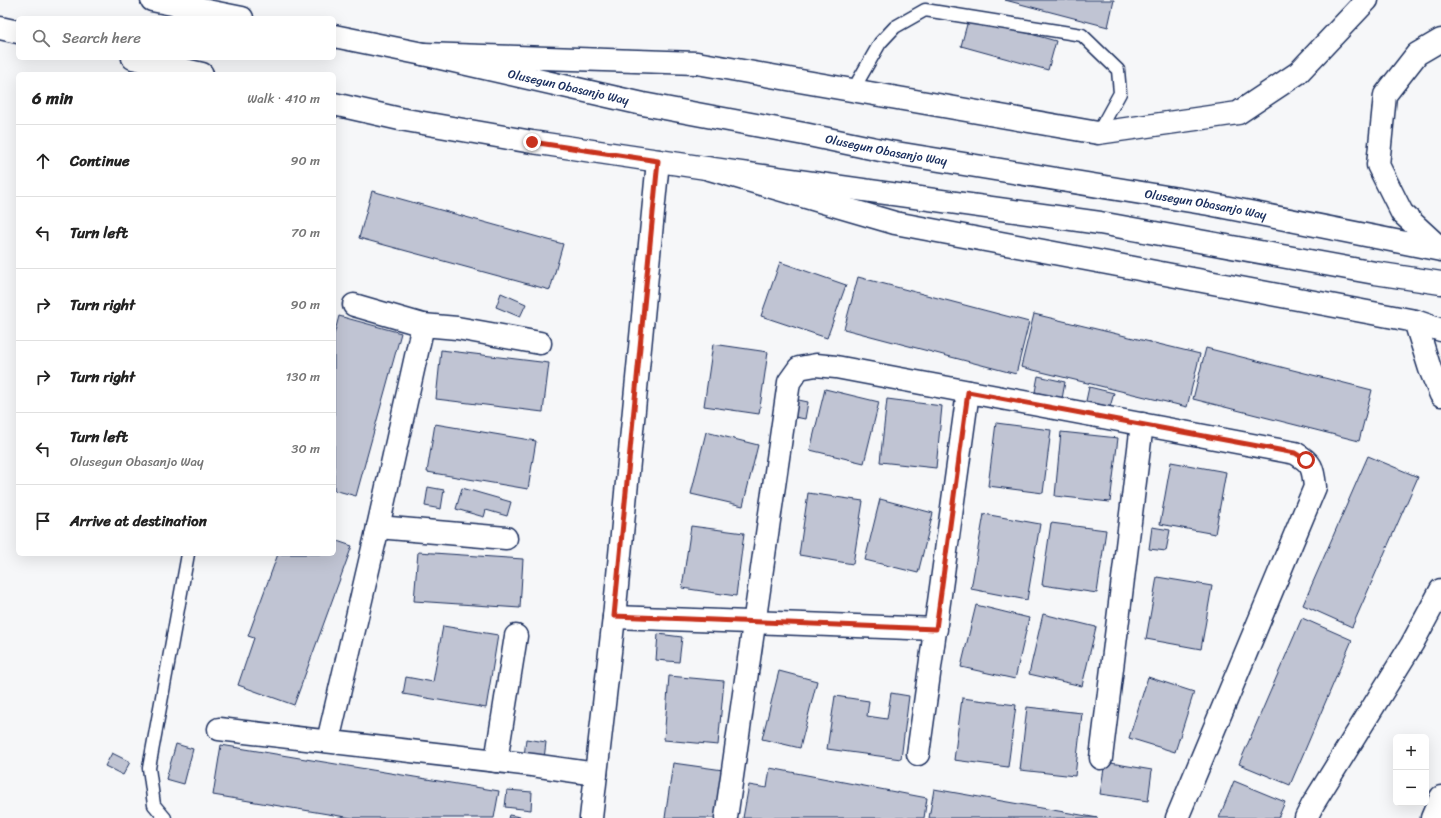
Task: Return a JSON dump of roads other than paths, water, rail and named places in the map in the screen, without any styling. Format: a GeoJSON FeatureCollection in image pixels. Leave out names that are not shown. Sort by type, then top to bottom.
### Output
{"type":"FeatureCollection","features":[{"type":"Feature","properties":{"kind":"main road"},"geometry":{"type":"LineString","coordinates":[[152,0],[232,16]]}},
{"type":"Feature","properties":{"kind":"main road"},"geometry":{"type":"LineString","coordinates":[[423,54],[697,63],[1098,133],[1238,113],[1298,73],[1367,0]]}},
{"type":"Feature","properties":{"kind":"main road"},"geometry":{"type":"LineString","coordinates":[[0,28],[16,32]]}},
{"type":"Feature","properties":{"kind":"main road","name":"Olusegun Obasanjo Way"},"geometry":{"type":"LineString","coordinates":[[336,36],[423,54],[643,104],[804,134],[890,152],[1209,204],[1441,249]]}},
{"type":"Feature","properties":{"kind":"main road"},"geometry":{"type":"LineString","coordinates":[[1441,40],[1417,54],[1385,95],[1378,165],[1402,213],[1441,249]]}},
{"type":"Feature","properties":{"kind":"main road"},"geometry":{"type":"LineString","coordinates":[[142,60],[193,72]]}},
{"type":"Feature","properties":{"kind":"main road"},"geometry":{"type":"LineString","coordinates":[[336,104],[407,121],[532,142],[1100,223],[1375,273],[1441,283]]}},
{"type":"Feature","properties":{"kind":"main road"},"geometry":{"type":"LineString","coordinates":[[591,818],[614,616],[658,161]]}},
{"type":"Feature","properties":{"kind":"main road"},"geometry":{"type":"LineString","coordinates":[[706,168],[895,223],[1415,321],[1441,330]]}},
{"type":"Feature","properties":{"kind":"main road"},"geometry":{"type":"LineString","coordinates":[[354,305],[424,325],[457,328],[540,343]]}},
{"type":"Feature","properties":{"kind":"main road"},"geometry":{"type":"LineString","coordinates":[[1415,321],[1430,369],[1441,395]]}},
{"type":"Feature","properties":{"kind":"main road"},"geometry":{"type":"LineString","coordinates":[[328,741],[424,325]]}},
{"type":"Feature","properties":{"kind":"main road"},"geometry":{"type":"LineString","coordinates":[[726,818],[789,382],[798,368],[816,365],[836,367],[1295,453],[1306,460],[1313,472],[1314,487],[1177,818]]}},
{"type":"Feature","properties":{"kind":"main road"},"geometry":{"type":"LineString","coordinates":[[918,754],[968,392]]}},
{"type":"Feature","properties":{"kind":"main road"},"geometry":{"type":"LineString","coordinates":[[1101,758],[1142,424]]}},
{"type":"Feature","properties":{"kind":"main road"},"geometry":{"type":"LineString","coordinates":[[378,527],[506,538]]}},
{"type":"Feature","properties":{"kind":"main road"},"geometry":{"type":"LineString","coordinates":[[1306,818],[1313,804],[1412,644],[1441,590]]}},
{"type":"Feature","properties":{"kind":"main road"},"geometry":{"type":"LineString","coordinates":[[614,616],[936,629]]}},
{"type":"Feature","properties":{"kind":"main road"},"geometry":{"type":"LineString","coordinates":[[496,761],[516,636]]}},
{"type":"Feature","properties":{"kind":"main road"},"geometry":{"type":"LineString","coordinates":[[219,729],[596,774]]}},
{"type":"Feature","properties":{"kind":"main road"},"geometry":{"type":"LineString","coordinates":[[1432,818],[1441,797]]}},
{"type":"Feature","properties":{"kind":"lane"},"geometry":{"type":"LineString","coordinates":[[853,90],[880,43],[895,27],[924,10],[1082,35],[1118,70],[1120,93],[1098,133]]}},
{"type":"Feature","properties":{"kind":"lane"},"geometry":{"type":"LineString","coordinates":[[164,818],[154,805],[149,768],[188,556]]}}]}
